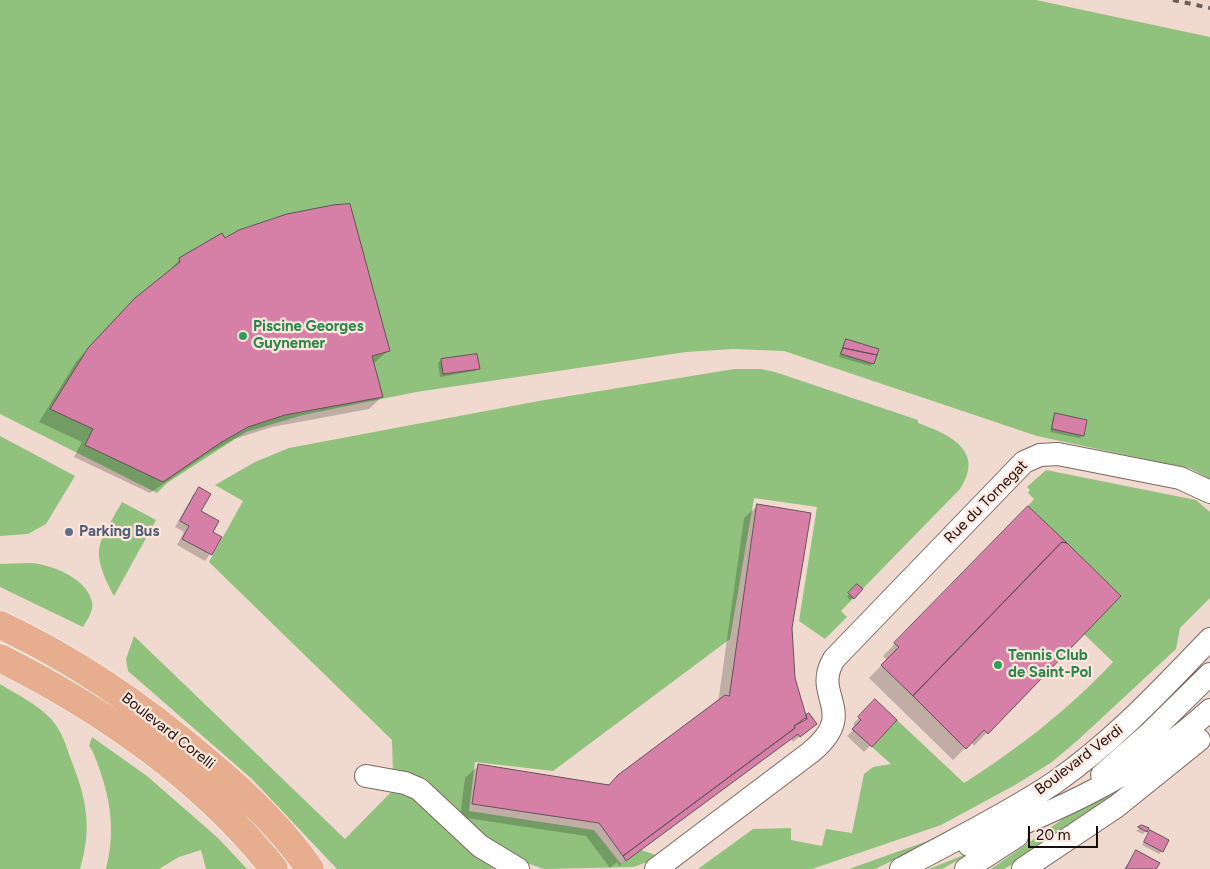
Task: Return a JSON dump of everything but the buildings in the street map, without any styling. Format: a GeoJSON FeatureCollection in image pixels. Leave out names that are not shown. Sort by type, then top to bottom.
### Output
{"type":"FeatureCollection","features":[{"type":"Feature","properties":{"kind":"main road","name":"Boulevard Corelli"},"geometry":{"type":"LineString","coordinates":[[0,625],[84,670],[154,717],[248,798],[280,831],[310,869]]}},
{"type":"Feature","properties":{"kind":"main road","name":"Boulevard Corelli"},"geometry":{"type":"LineString","coordinates":[[0,658],[81,703],[154,754],[214,805],[245,835],[274,869]]}},
{"type":"Feature","properties":{"kind":"street","name":"Rue du Tornegat"},"geometry":{"type":"LineString","coordinates":[[656,869],[811,752],[825,739],[834,719],[828,685],[831,664],[854,636],[1014,472],[1031,458],[1047,454],[1067,456],[1180,478],[1210,492]]}},
{"type":"Feature","properties":{"kind":"street","name":"Boulevard Verdi"},"geometry":{"type":"LineString","coordinates":[[903,869],[1032,796],[1077,765],[1144,708],[1210,639]]}},
{"type":"Feature","properties":{"kind":"street","name":"Boulevard Verdi"},"geometry":{"type":"LineString","coordinates":[[1059,807],[1134,748],[1210,674]]}},
{"type":"Feature","properties":{"kind":"street","name":"Boulevard Verdi"},"geometry":{"type":"LineString","coordinates":[[903,869],[1021,824],[1098,789],[1143,763],[1180,736],[1210,710]]}},
{"type":"Feature","properties":{"kind":"street"},"geometry":{"type":"LineString","coordinates":[[1023,869],[1071,839],[1146,784],[1210,730]]}},
{"type":"Feature","properties":{"kind":"street"},"geometry":{"type":"LineString","coordinates":[[366,776],[405,782],[419,789],[480,846],[518,869]]}},
{"type":"Feature","properties":{"kind":"street"},"geometry":{"type":"LineString","coordinates":[[966,869],[1059,807]]}},
{"type":"Feature","properties":{"kind":"green space"},"geometry":{"type":"Polygon","coordinates":[[[0,0],[1036,0],[1210,37],[1210,479],[1191,469],[1037,436],[784,351],[733,349],[686,352],[416,392],[303,415],[246,432],[167,483],[157,493],[0,414],[0,0]]]}},
{"type":"Feature","properties":{"kind":"green space"},"geometry":{"type":"Polygon","coordinates":[[[734,369],[761,369],[775,372],[918,420],[918,423],[951,438],[966,454],[969,464],[967,475],[960,489],[841,611],[847,617],[825,639],[799,621],[817,507],[754,498],[730,639],[553,771],[475,762],[469,811],[594,830],[621,864],[641,850],[656,855],[647,862],[633,867],[544,869],[513,858],[468,823],[425,778],[393,773],[392,740],[209,562],[243,501],[215,485],[255,462],[289,448],[539,401],[734,369]]]}},
{"type":"Feature","properties":{"kind":"green space"},"geometry":{"type":"Polygon","coordinates":[[[0,436],[75,476],[46,524],[28,534],[0,536],[0,436]]]}},
{"type":"Feature","properties":{"kind":"green space"},"geometry":{"type":"Polygon","coordinates":[[[1046,470],[1196,500],[1210,512],[1210,598],[1180,628],[1176,649],[1052,762],[1015,785],[941,825],[812,869],[698,869],[753,829],[791,828],[791,840],[822,846],[826,829],[852,833],[864,774],[873,767],[891,764],[872,747],[897,720],[964,783],[1004,756],[1061,712],[1113,662],[1084,634],[1121,596],[1028,506],[1034,499],[1028,493],[1030,490],[1027,487],[1046,470]]]}},
{"type":"Feature","properties":{"kind":"green space"},"geometry":{"type":"Polygon","coordinates":[[[122,502],[156,520],[114,596],[101,567],[99,557],[102,538],[122,502]]]}},
{"type":"Feature","properties":{"kind":"green space"},"geometry":{"type":"Polygon","coordinates":[[[30,563],[58,569],[76,579],[89,593],[92,609],[83,627],[0,587],[0,564],[30,563]]]}},
{"type":"Feature","properties":{"kind":"green space"},"geometry":{"type":"Polygon","coordinates":[[[134,636],[345,839],[393,790],[411,792],[463,844],[494,869],[337,869],[252,779],[128,671],[126,659],[134,636]]]}},
{"type":"Feature","properties":{"kind":"green space"},"geometry":{"type":"Polygon","coordinates":[[[0,684],[43,711],[56,725],[64,740],[84,799],[86,812],[86,839],[80,869],[0,869],[0,684]]]}},
{"type":"Feature","properties":{"kind":"green space"},"geometry":{"type":"Polygon","coordinates":[[[92,737],[147,776],[218,838],[247,869],[206,869],[201,850],[179,857],[159,869],[106,869],[111,838],[110,808],[103,779],[89,746],[92,737]]]}},
{"type":"Feature","properties":{"kind":"green space"},"geometry":{"type":"Polygon","coordinates":[[[1143,772],[1068,832],[1004,869],[991,869],[1077,809],[1143,772]]]}},
{"type":"Feature","properties":{"kind":"green space"},"geometry":{"type":"Polygon","coordinates":[[[950,833],[875,869],[849,869],[950,833]]]}},
{"type":"Feature","properties":{"kind":"green space"},"geometry":{"type":"Polygon","coordinates":[[[976,850],[942,869],[929,869],[976,850]]]}},
{"type":"Feature","properties":{"kind":"railway"},"geometry":{"type":"LineString","coordinates":[[1173,0],[1210,8]]}},
{"type":"Feature","properties":{"kind":"place","name":"Piscine Georges Guynemer"},"geometry":{"type":"Point","coordinates":[243,336]}},
{"type":"Feature","properties":{"kind":"place","name":"Parking Bus"},"geometry":{"type":"Point","coordinates":[69,532]}},
{"type":"Feature","properties":{"kind":"place","name":"Tennis Club de Saint-Pol"},"geometry":{"type":"Point","coordinates":[998,665]}}]}
